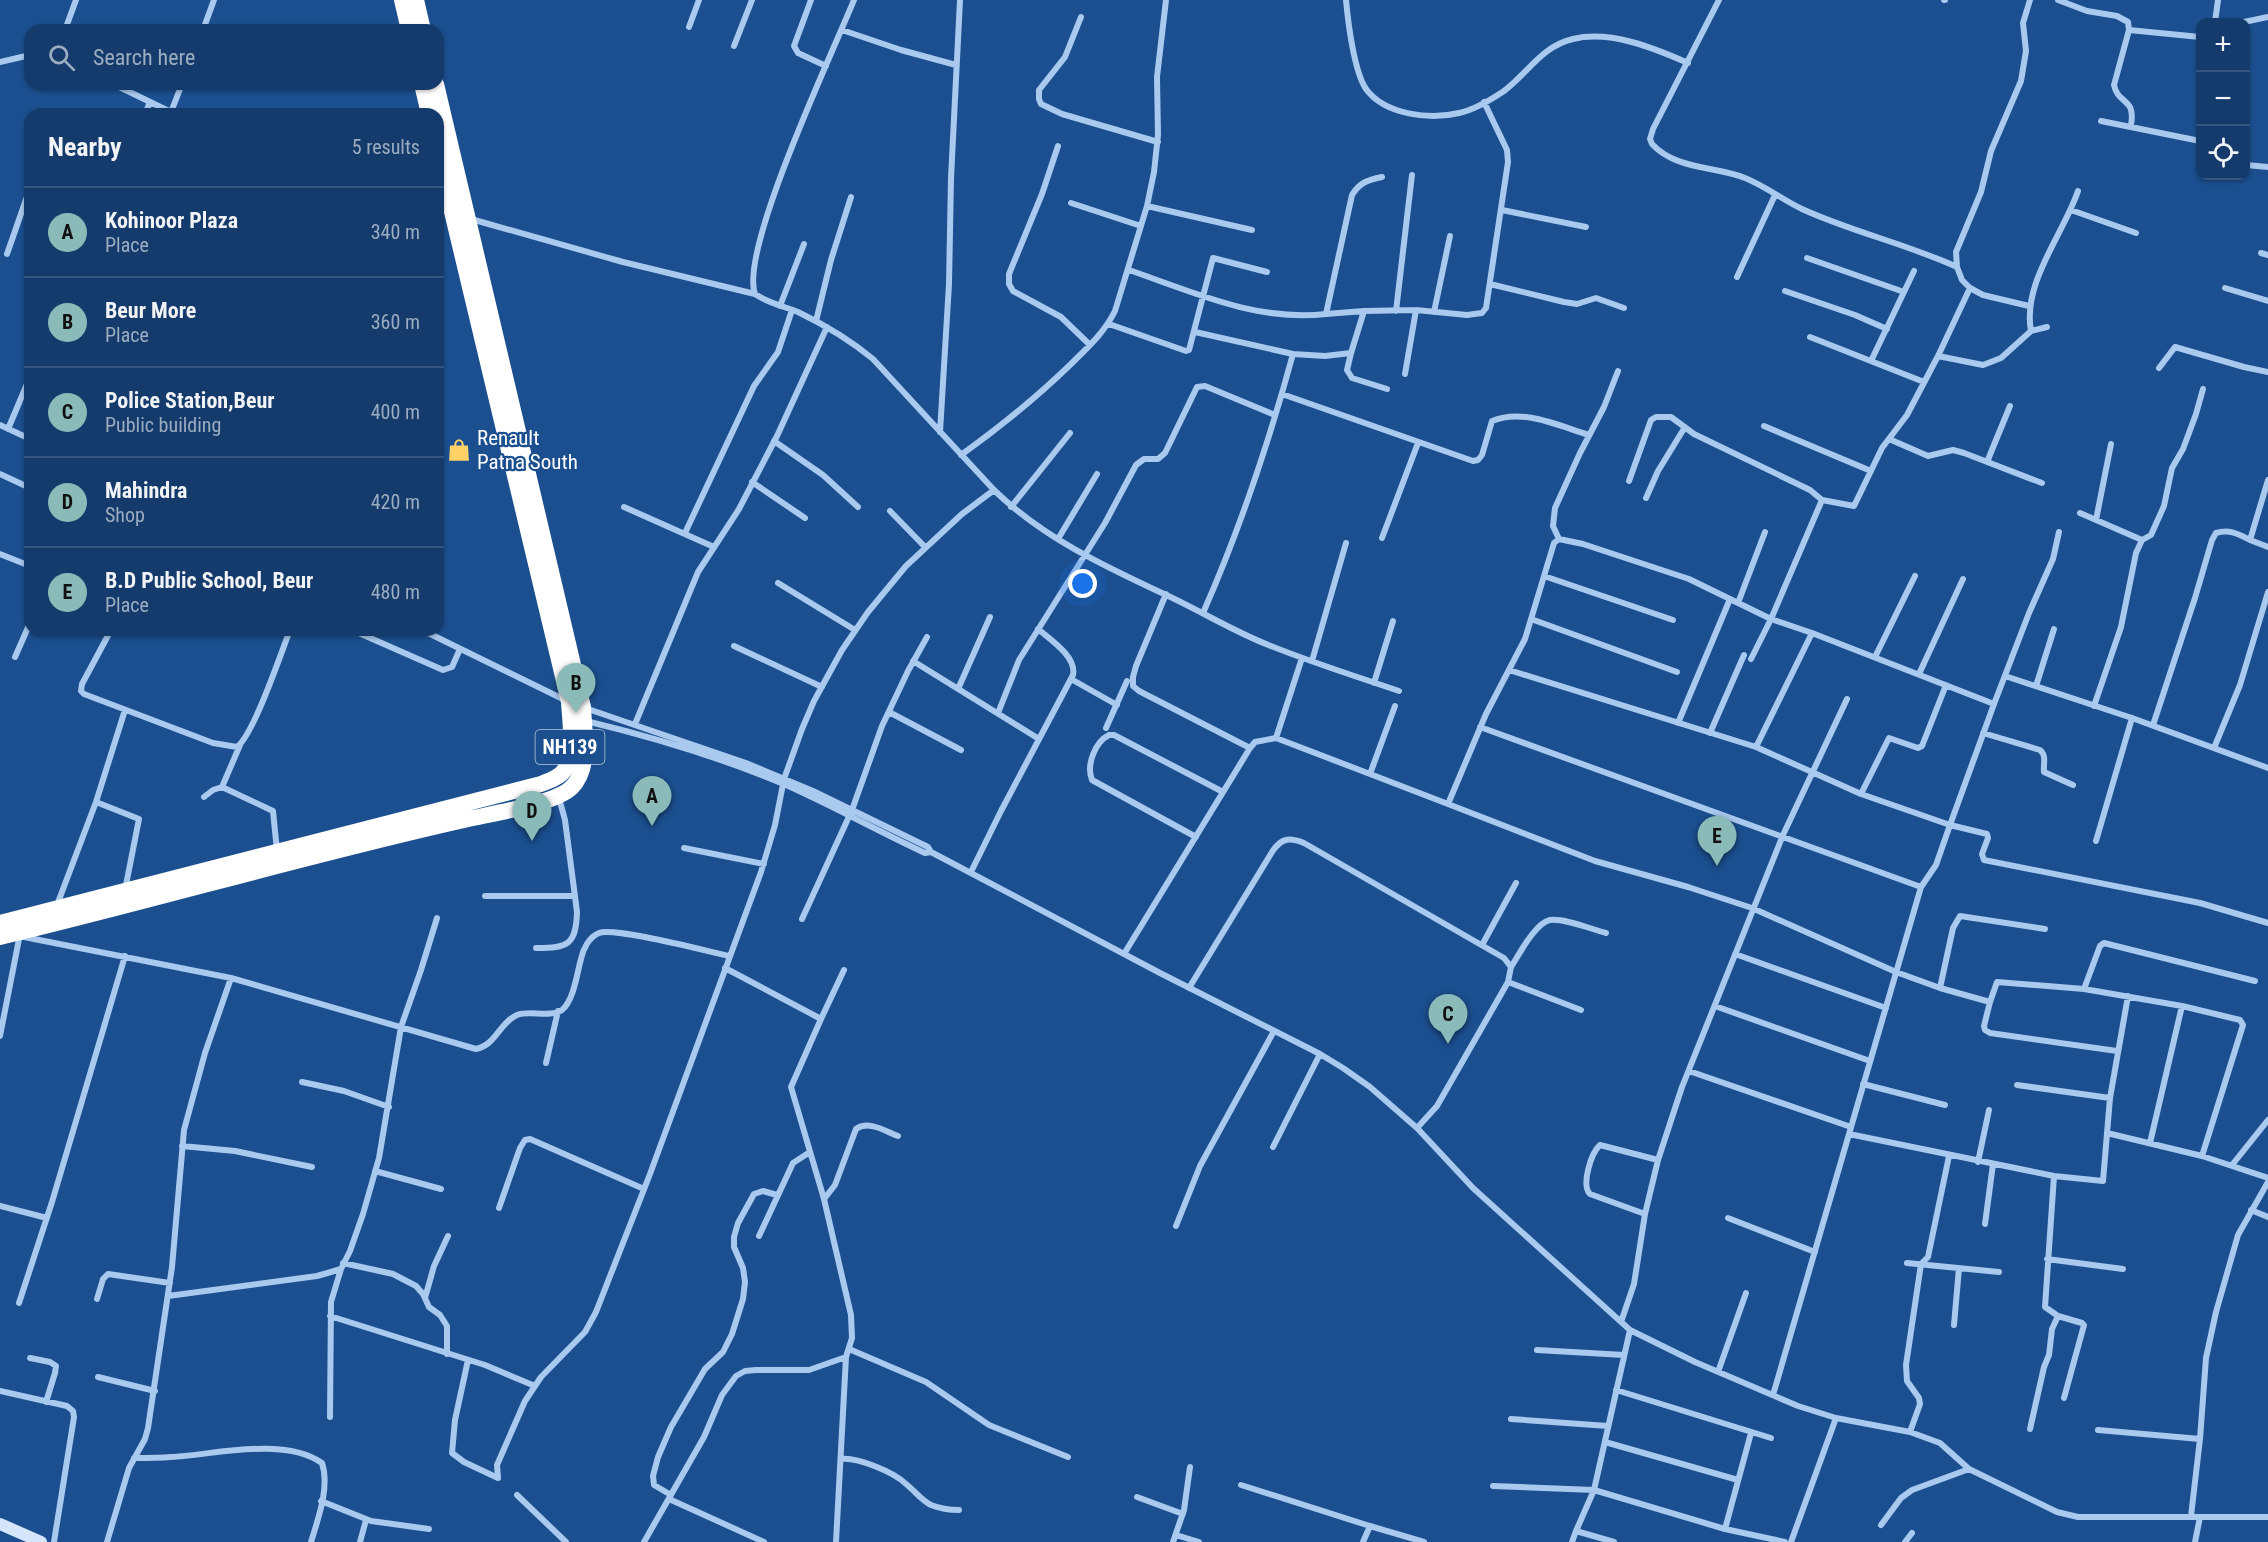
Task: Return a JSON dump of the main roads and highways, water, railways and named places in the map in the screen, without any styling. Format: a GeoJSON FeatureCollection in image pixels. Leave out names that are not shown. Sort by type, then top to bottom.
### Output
{"type":"FeatureCollection","features":[{"type":"Feature","properties":{"kind":"highway"},"geometry":{"type":"LineString","coordinates":[[402,0],[408,24]]}},
{"type":"Feature","properties":{"kind":"highway"},"geometry":{"type":"LineString","coordinates":[[416,0],[422,24]]}},
{"type":"Feature","properties":{"kind":"highway"},"geometry":{"type":"LineString","coordinates":[[423,90],[428,108]]}},
{"type":"Feature","properties":{"kind":"highway","name":"NH139"},"geometry":{"type":"LineString","coordinates":[[437,90],[439,108]]}},
{"type":"Feature","properties":{"kind":"highway","name":"NH139"},"geometry":{"type":"LineString","coordinates":[[0,938],[56,909],[125,891],[529,805],[558,795],[572,787],[581,772],[584,753],[576,712],[528,503],[468,219],[450,200],[444,150]]}},
{"type":"Feature","properties":{"kind":"highway","name":"NH139"},"geometry":{"type":"LineString","coordinates":[[444,176],[528,503]]}},
{"type":"Feature","properties":{"kind":"highway","name":"NH139"},"geometry":{"type":"LineString","coordinates":[[0,923],[21,929],[541,784],[563,772],[569,759],[576,712]]}},
{"type":"Feature","properties":{"kind":"place","name":"Renault Patna South"},"geometry":{"type":"Point","coordinates":[459,450]}},
{"type":"Feature","properties":{"kind":"place","name":"Beur More"},"geometry":{"type":"Point","coordinates":[576,713]}},
{"type":"Feature","properties":{"kind":"place","name":"Kohinoor Plaza"},"geometry":{"type":"Point","coordinates":[652,826]}},
{"type":"Feature","properties":{"kind":"place","name":"Mahindra"},"geometry":{"type":"Point","coordinates":[532,841]}},
{"type":"Feature","properties":{"kind":"place","name":"B.D Public School, Beur"},"geometry":{"type":"Point","coordinates":[1717,866]}},
{"type":"Feature","properties":{"kind":"place","name":"Police Station,Beur"},"geometry":{"type":"Point","coordinates":[1448,1044]}}]}
